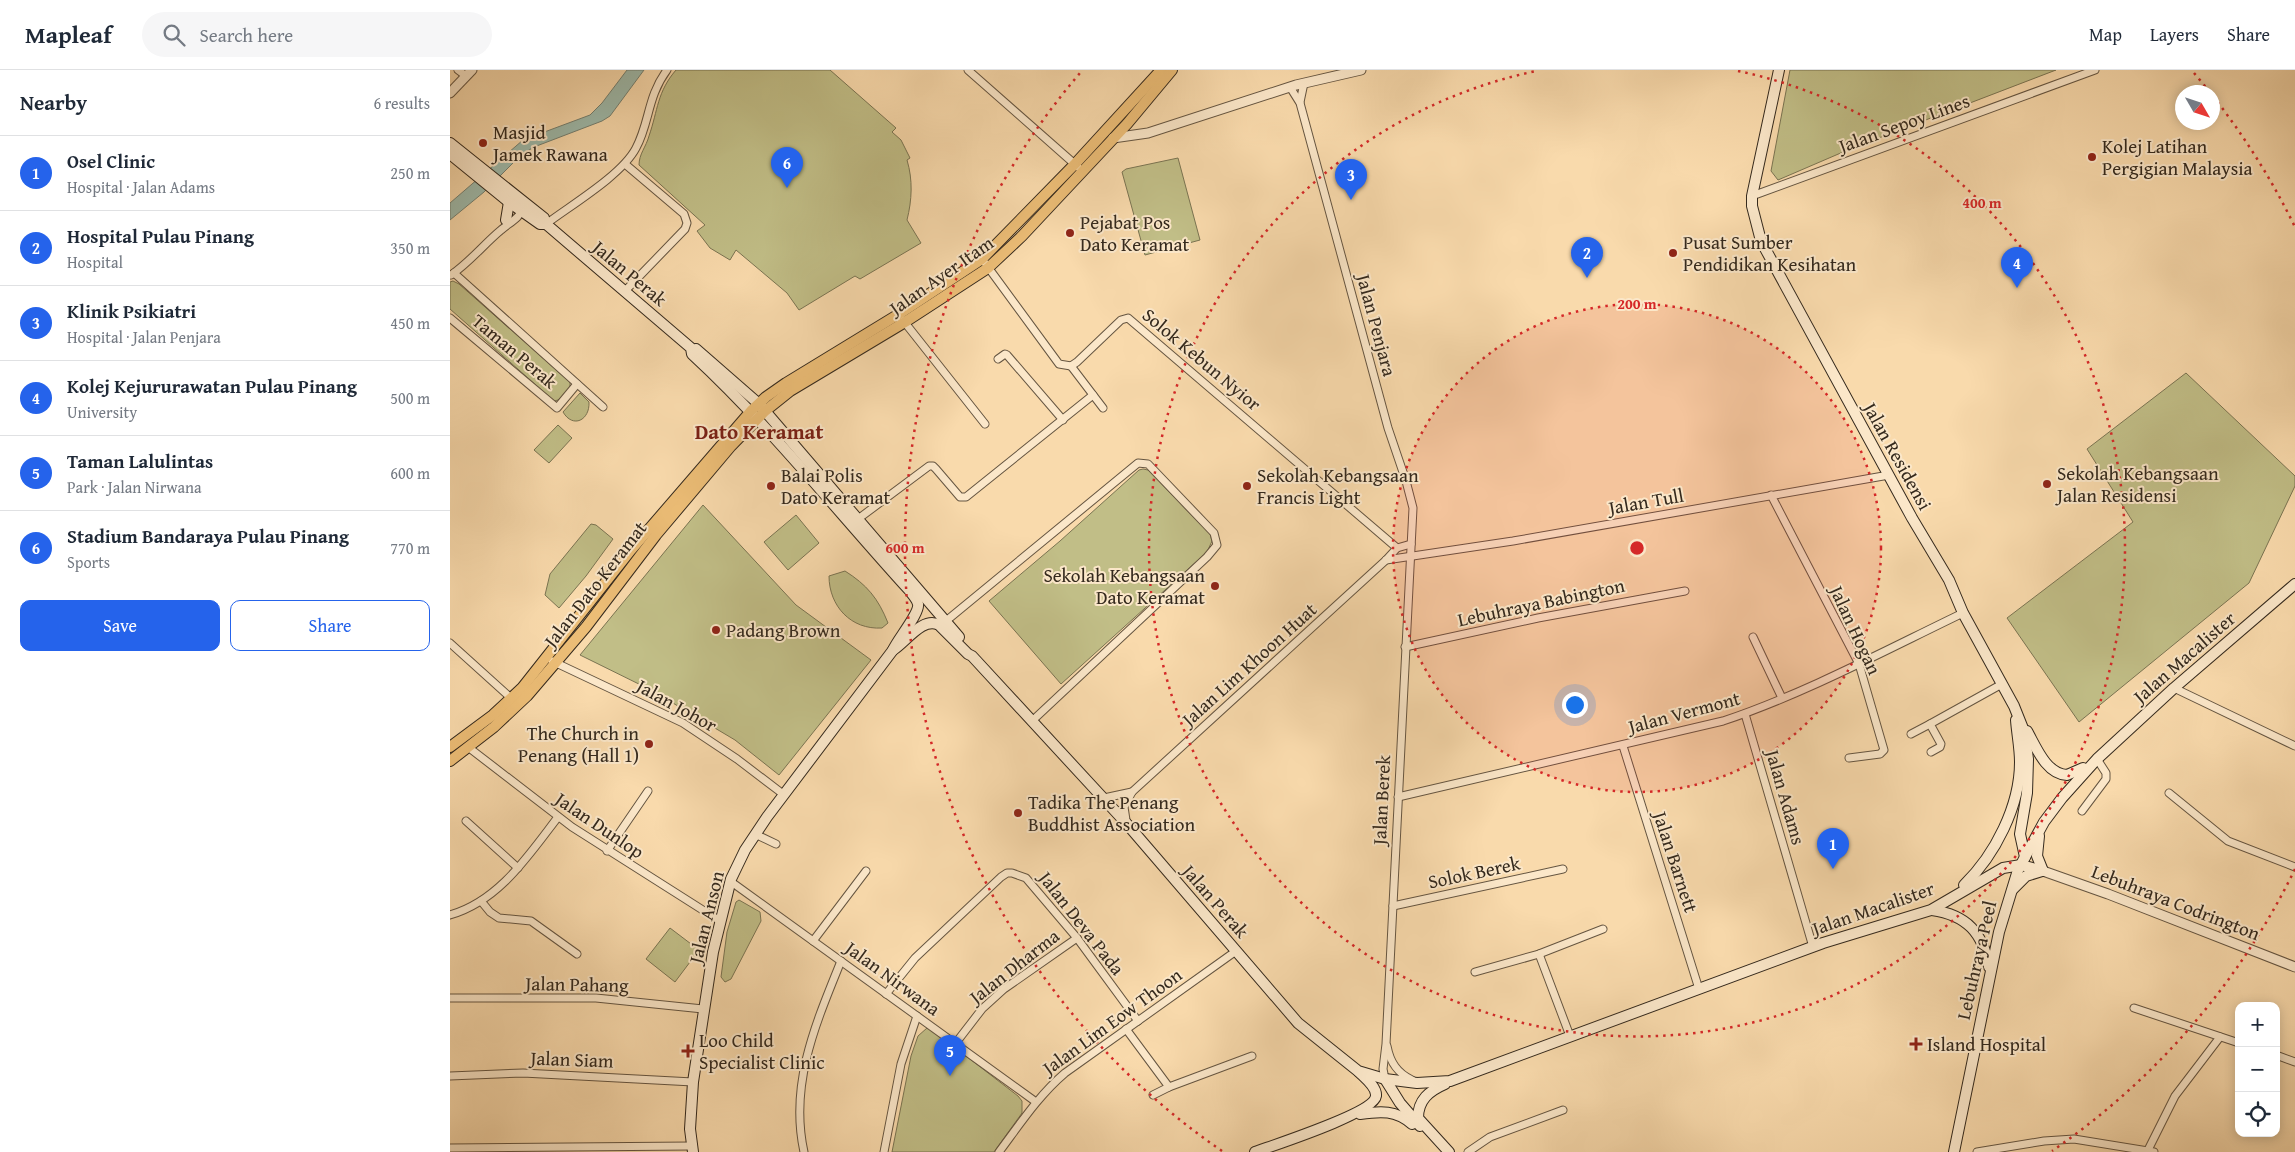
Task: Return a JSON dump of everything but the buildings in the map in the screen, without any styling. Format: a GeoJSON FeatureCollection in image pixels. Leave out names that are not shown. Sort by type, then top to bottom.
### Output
{"type":"FeatureCollection","features":[{"type":"Feature","properties":{"kind":"main road","name":"Jalan Ayer Itam"},"geometry":{"type":"LineString","coordinates":[[758,411],[985,263],[1022,236],[1161,70]]}},
{"type":"Feature","properties":{"kind":"main road","name":"Jalan Ayer Itam"},"geometry":{"type":"LineString","coordinates":[[1079,167],[1114,138],[1172,70]]}},
{"type":"Feature","properties":{"kind":"main road","name":"Jalan Residensi"},"geometry":{"type":"LineString","coordinates":[[1780,70],[1760,151],[1752,196],[1752,206],[1761,240],[1889,475],[1949,580],[1963,613],[2014,706],[2024,731],[2028,759],[2027,793],[2020,834],[2023,861]]}},
{"type":"Feature","properties":{"kind":"main road","name":"Jalan Perak"},"geometry":{"type":"LineString","coordinates":[[450,143],[496,191],[544,218],[550,228],[690,348],[697,350],[758,411],[909,590],[917,602],[916,613],[898,638],[893,650]]}},
{"type":"Feature","properties":{"kind":"main road","name":"Jalan Perak"},"geometry":{"type":"LineString","coordinates":[[450,154],[480,173],[517,204]]}},
{"type":"Feature","properties":{"kind":"main road"},"geometry":{"type":"LineString","coordinates":[[450,161],[465,165]]}},
{"type":"Feature","properties":{"kind":"main road"},"geometry":{"type":"LineString","coordinates":[[504,224],[517,204]]}},
{"type":"Feature","properties":{"kind":"main road","name":"Jalan Dato Keramat"},"geometry":{"type":"LineString","coordinates":[[450,748],[512,699],[586,627],[656,535],[758,411]]}},
{"type":"Feature","properties":{"kind":"main road","name":"Jalan Perak"},"geometry":{"type":"LineString","coordinates":[[854,525],[946,622],[970,650],[972,656]]}},
{"type":"Feature","properties":{"kind":"main road","name":"Jalan Macalister"},"geometry":{"type":"LineString","coordinates":[[1385,1079],[1418,1083],[1450,1081],[1812,947],[1931,910],[1990,874],[2023,861],[2042,826],[2062,798],[2097,760],[2174,688],[2295,584]]}},
{"type":"Feature","properties":{"kind":"main road","name":"Jalan Perak"},"geometry":{"type":"LineString","coordinates":[[893,650],[904,643],[919,627],[934,622],[972,656],[1104,798],[1298,1023],[1358,1071],[1385,1079]]}},
{"type":"Feature","properties":{"kind":"main road","name":"Jalan Anson"},"geometry":{"type":"LineString","coordinates":[[692,1149],[690,1118],[692,1082],[703,1010],[720,921],[730,881],[738,862],[755,834],[783,794],[893,650]]}},
{"type":"Feature","properties":{"kind":"main road","name":"Jalan Dato Keramat"},"geometry":{"type":"LineString","coordinates":[[450,761],[527,696],[551,661]]}},
{"type":"Feature","properties":{"kind":"main road"},"geometry":{"type":"LineString","coordinates":[[2014,706],[2040,753],[2053,771],[2067,775],[2097,760]]}},
{"type":"Feature","properties":{"kind":"main road"},"geometry":{"type":"LineString","coordinates":[[1945,903],[1971,878],[1989,856],[2010,811],[2018,781],[2020,762],[2014,706]]}},
{"type":"Feature","properties":{"kind":"main road"},"geometry":{"type":"LineString","coordinates":[[2009,895],[2021,880],[2032,872],[2043,871],[2037,856],[2042,826]]}},
{"type":"Feature","properties":{"kind":"main road","name":"Lebuhraya Codrington"},"geometry":{"type":"LineString","coordinates":[[2023,861],[2043,871]]}},
{"type":"Feature","properties":{"kind":"main road","name":"Lebuhraya Peel"},"geometry":{"type":"LineString","coordinates":[[1954,1152],[1990,974],[2009,895],[2023,861]]}},
{"type":"Feature","properties":{"kind":"main road"},"geometry":{"type":"LineString","coordinates":[[1931,910],[1953,915],[1976,932],[1986,950],[1990,974]]}},
{"type":"Feature","properties":{"kind":"main road"},"geometry":{"type":"LineString","coordinates":[[1255,1152],[1354,1115],[1372,1104],[1376,1094],[1373,1087],[1358,1071]]}},
{"type":"Feature","properties":{"kind":"main road"},"geometry":{"type":"LineString","coordinates":[[1385,1079],[1400,1103],[1444,1152]]}},
{"type":"Feature","properties":{"kind":"main road"},"geometry":{"type":"LineString","coordinates":[[1449,1152],[1418,1118],[1418,1110],[1421,1100],[1450,1081]]}},
{"type":"Feature","properties":{"kind":"main road"},"geometry":{"type":"LineString","coordinates":[[1354,1115],[1392,1112],[1400,1115],[1428,1135]]}},
{"type":"Feature","properties":{"kind":"street"},"geometry":{"type":"LineString","coordinates":[[450,93],[469,73],[458,70]]}},
{"type":"Feature","properties":{"kind":"street"},"geometry":{"type":"LineString","coordinates":[[550,228],[556,217],[625,164],[637,146],[652,95],[667,70]]}},
{"type":"Feature","properties":{"kind":"street"},"geometry":{"type":"LineString","coordinates":[[968,70],[1079,167]]}},
{"type":"Feature","properties":{"kind":"street"},"geometry":{"type":"LineString","coordinates":[[1114,138],[1148,133],[1327,74],[1361,70]]}},
{"type":"Feature","properties":{"kind":"street","name":"Jalan Sepoy Lines"},"geometry":{"type":"LineString","coordinates":[[1752,196],[2095,70]]}},
{"type":"Feature","properties":{"kind":"street","name":"Jalan Penjara"},"geometry":{"type":"LineString","coordinates":[[1300,103],[1304,83]]}},
{"type":"Feature","properties":{"kind":"street","name":"Jalan Penjara"},"geometry":{"type":"LineString","coordinates":[[1290,87],[1300,103],[1388,428],[1411,500],[1413,520],[1409,557]]}},
{"type":"Feature","properties":{"kind":"street"},"geometry":{"type":"LineString","coordinates":[[625,164],[684,214],[687,223],[685,229],[625,291]]}},
{"type":"Feature","properties":{"kind":"street"},"geometry":{"type":"LineString","coordinates":[[452,274],[504,224],[517,204]]}},
{"type":"Feature","properties":{"kind":"street"},"geometry":{"type":"LineString","coordinates":[[985,263],[1059,364],[1071,366],[1103,408]]}},
{"type":"Feature","properties":{"kind":"street","name":"Taman Perak"},"geometry":{"type":"LineString","coordinates":[[452,274],[603,407]]}},
{"type":"Feature","properties":{"kind":"street","name":"Taman Perak"},"geometry":{"type":"LineString","coordinates":[[450,318],[556,408],[578,384]]}},
{"type":"Feature","properties":{"kind":"street"},"geometry":{"type":"LineString","coordinates":[[902,318],[985,424]]}},
{"type":"Feature","properties":{"kind":"street","name":"Solok Kebun Nyior"},"geometry":{"type":"LineString","coordinates":[[1071,366],[1121,320],[1128,318],[1397,548]]}},
{"type":"Feature","properties":{"kind":"street"},"geometry":{"type":"LineString","coordinates":[[998,359],[1007,355],[1063,420]]}},
{"type":"Feature","properties":{"kind":"street"},"geometry":{"type":"LineString","coordinates":[[854,525],[929,466],[933,466],[936,469],[960,497],[966,496],[1093,395]]}},
{"type":"Feature","properties":{"kind":"street"},"geometry":{"type":"LineString","coordinates":[[946,622],[1138,463],[1148,464],[1214,533],[1217,545],[1207,557],[1032,720]]}},
{"type":"Feature","properties":{"kind":"street","name":"Jalan Tull"},"geometry":{"type":"LineString","coordinates":[[1409,557],[1522,540],[1889,475]]}},
{"type":"Feature","properties":{"kind":"street","name":"Jalan Hogan"},"geometry":{"type":"LineString","coordinates":[[1771,495],[1858,664],[1884,750],[1880,754],[1849,758]]}},
{"type":"Feature","properties":{"kind":"street"},"geometry":{"type":"LineString","coordinates":[[1397,548],[1411,544]]}},
{"type":"Feature","properties":{"kind":"street","name":"Jalan Lim Khoon Huat"},"geometry":{"type":"LineString","coordinates":[[1127,824],[1124,807],[1132,792],[1397,548]]}},
{"type":"Feature","properties":{"kind":"street"},"geometry":{"type":"LineString","coordinates":[[1386,560],[1409,557]]}},
{"type":"Feature","properties":{"kind":"street","name":"Jalan Berek"},"geometry":{"type":"LineString","coordinates":[[1385,1079],[1382,1069],[1386,1044],[1409,557]]}},
{"type":"Feature","properties":{"kind":"street","name":"Lebuhraya Babington"},"geometry":{"type":"LineString","coordinates":[[1405,647],[1538,618],[1685,590]]}},
{"type":"Feature","properties":{"kind":"street","name":"Jalan Vermont"},"geometry":{"type":"LineString","coordinates":[[1398,797],[1622,746],[1746,714],[1858,664],[1963,613]]}},
{"type":"Feature","properties":{"kind":"street"},"geometry":{"type":"LineString","coordinates":[[1753,637],[1782,698]]}},
{"type":"Feature","properties":{"kind":"street"},"geometry":{"type":"LineString","coordinates":[[450,643],[512,699]]}},
{"type":"Feature","properties":{"kind":"street","name":"Jalan Johor"},"geometry":{"type":"LineString","coordinates":[[551,661],[683,723],[737,759],[783,794]]}},
{"type":"Feature","properties":{"kind":"street"},"geometry":{"type":"LineString","coordinates":[[1911,734],[2002,684]]}},
{"type":"Feature","properties":{"kind":"street"},"geometry":{"type":"LineString","coordinates":[[2174,688],[2295,746]]}},
{"type":"Feature","properties":{"kind":"street","name":"Jalan Adams"},"geometry":{"type":"LineString","coordinates":[[1746,714],[1812,947]]}},
{"type":"Feature","properties":{"kind":"street"},"geometry":{"type":"LineString","coordinates":[[1930,724],[1941,744],[1940,747],[1931,752]]}},
{"type":"Feature","properties":{"kind":"street","name":"Jalan Barnett"},"geometry":{"type":"LineString","coordinates":[[1622,746],[1699,989]]}},
{"type":"Feature","properties":{"kind":"street","name":"Jalan Dunlop"},"geometry":{"type":"LineString","coordinates":[[468,747],[558,817],[607,851],[720,921]]}},
{"type":"Feature","properties":{"kind":"street"},"geometry":{"type":"LineString","coordinates":[[2082,811],[2106,779],[2106,773],[2097,760]]}},
{"type":"Feature","properties":{"kind":"street"},"geometry":{"type":"LineString","coordinates":[[607,851],[648,791]]}},
{"type":"Feature","properties":{"kind":"street"},"geometry":{"type":"LineString","coordinates":[[1104,798],[1132,792]]}},
{"type":"Feature","properties":{"kind":"street"},"geometry":{"type":"LineString","coordinates":[[2169,792],[2228,841],[2295,867]]}},
{"type":"Feature","properties":{"kind":"street"},"geometry":{"type":"LineString","coordinates":[[452,912],[481,901],[500,887],[518,868],[558,817]]}},
{"type":"Feature","properties":{"kind":"street"},"geometry":{"type":"LineString","coordinates":[[466,821],[518,868]]}},
{"type":"Feature","properties":{"kind":"street"},"geometry":{"type":"LineString","coordinates":[[755,834],[776,844]]}},
{"type":"Feature","properties":{"kind":"street","name":"Solok Berek"},"geometry":{"type":"LineString","coordinates":[[1393,906],[1563,869]]}},
{"type":"Feature","properties":{"kind":"street"},"geometry":{"type":"LineString","coordinates":[[813,941],[866,870]]}},
{"type":"Feature","properties":{"kind":"street","name":"Lebuhraya Codrington"},"geometry":{"type":"LineString","coordinates":[[2043,871],[2108,894],[2295,967]]}},
{"type":"Feature","properties":{"kind":"street","name":"Jalan Deva Pada"},"geometry":{"type":"LineString","coordinates":[[886,994],[915,958],[1007,873],[1026,878],[1077,938],[1138,1021]]}},
{"type":"Feature","properties":{"kind":"street","name":"Jalan Nirwana"},"geometry":{"type":"LineString","coordinates":[[730,881],[1036,1102]]}},
{"type":"Feature","properties":{"kind":"street"},"geometry":{"type":"LineString","coordinates":[[481,901],[490,912],[499,918],[528,920],[577,954]]}},
{"type":"Feature","properties":{"kind":"street"},"geometry":{"type":"LineString","coordinates":[[1476,972],[1539,954],[1603,930]]}},
{"type":"Feature","properties":{"kind":"street","name":"Jalan Dharma"},"geometry":{"type":"LineString","coordinates":[[955,1044],[982,1009],[996,996],[1077,938]]}},
{"type":"Feature","properties":{"kind":"street","name":"Jalan Lim Eow Thoon"},"geometry":{"type":"LineString","coordinates":[[999,1152],[1049,1086],[1236,951]]}},
{"type":"Feature","properties":{"kind":"street"},"geometry":{"type":"LineString","coordinates":[[1539,954],[1570,1036]]}},
{"type":"Feature","properties":{"kind":"street"},"geometry":{"type":"LineString","coordinates":[[804,1152],[799,1088],[822,1008],[842,962]]}},
{"type":"Feature","properties":{"kind":"street","name":"Jalan Pahang"},"geometry":{"type":"LineString","coordinates":[[450,998],[596,998],[703,1010]]}},
{"type":"Feature","properties":{"kind":"street"},"geometry":{"type":"LineString","coordinates":[[2134,1008],[2235,1042]]}},
{"type":"Feature","properties":{"kind":"street"},"geometry":{"type":"LineString","coordinates":[[884,1152],[901,1064],[917,1016]]}},
{"type":"Feature","properties":{"kind":"street"},"geometry":{"type":"LineString","coordinates":[[1126,1029],[1169,1087]]}},
{"type":"Feature","properties":{"kind":"street"},"geometry":{"type":"LineString","coordinates":[[1977,1152],[2044,1141],[2074,1140],[2151,1151],[2175,1096],[2220,1037]]}},
{"type":"Feature","properties":{"kind":"street","name":"Jalan Berek"},"geometry":{"type":"LineString","coordinates":[[1386,1044],[1394,1067],[1418,1083]]}},
{"type":"Feature","properties":{"kind":"street"},"geometry":{"type":"LineString","coordinates":[[1153,1095],[1169,1087],[1252,1056]]}},
{"type":"Feature","properties":{"kind":"street"},"geometry":{"type":"LineString","coordinates":[[2280,1056],[2295,1062]]}},
{"type":"Feature","properties":{"kind":"street","name":"Jalan Siam"},"geometry":{"type":"LineString","coordinates":[[450,1076],[523,1074],[692,1082]]}},
{"type":"Feature","properties":{"kind":"street"},"geometry":{"type":"LineString","coordinates":[[1468,1152],[1482,1141],[1502,1131],[1563,1110]]}},
{"type":"Feature","properties":{"kind":"street"},"geometry":{"type":"LineString","coordinates":[[450,1148],[692,1149]]}},
{"type":"Feature","properties":{"kind":"shaded area"},"geometry":{"type":"Polygon","coordinates":[[[627,70],[644,70],[610,116],[602,121],[534,147],[521,155],[484,192],[450,220],[450,203],[523,140],[590,115],[602,103],[627,70]]]}},
{"type":"Feature","properties":{"kind":"shaded area"},"geometry":{"type":"Polygon","coordinates":[[[676,70],[830,70],[896,128],[892,132],[901,140],[910,158],[907,160],[911,190],[907,220],[921,243],[860,279],[855,276],[799,310],[787,293],[736,250],[730,260],[710,248],[697,231],[705,225],[639,165],[661,94],[676,70]]]}},
{"type":"Feature","properties":{"kind":"shaded area"},"geometry":{"type":"Polygon","coordinates":[[[1790,70],[2056,70],[1850,149],[1778,180],[1771,171],[1790,70]]]}},
{"type":"Feature","properties":{"kind":"shaded area"},"geometry":{"type":"Polygon","coordinates":[[[1178,158],[1200,240],[1145,255],[1122,172],[1126,169],[1178,158]]]}},
{"type":"Feature","properties":{"kind":"shaded area"},"geometry":{"type":"Polygon","coordinates":[[[453,281],[459,284],[570,382],[570,388],[558,400],[554,401],[450,309],[450,282],[453,281]]]}},
{"type":"Feature","properties":{"kind":"shaded area"},"geometry":{"type":"Polygon","coordinates":[[[2186,373],[2295,476],[2295,486],[2249,583],[2079,722],[2007,618],[2133,522],[2087,449],[2186,373]]]}},
{"type":"Feature","properties":{"kind":"shaded area"},"geometry":{"type":"Polygon","coordinates":[[[580,393],[589,402],[587,414],[580,420],[571,420],[563,412],[580,393]]]}},
{"type":"Feature","properties":{"kind":"shaded area"},"geometry":{"type":"Polygon","coordinates":[[[558,425],[572,438],[549,463],[534,450],[558,425]]]}},
{"type":"Feature","properties":{"kind":"shaded area"},"geometry":{"type":"Polygon","coordinates":[[[1139,470],[1148,470],[1210,534],[1212,541],[1207,552],[1061,684],[989,601],[1060,541],[1139,470]]]}},
{"type":"Feature","properties":{"kind":"shaded area","name":"Padang Brown"},"geometry":{"type":"Polygon","coordinates":[[[703,505],[796,605],[871,660],[779,775],[735,740],[651,690],[580,655],[703,505]]]}},
{"type":"Feature","properties":{"kind":"shaded area"},"geometry":{"type":"Polygon","coordinates":[[[796,515],[819,543],[788,570],[764,542],[796,515]]]}},
{"type":"Feature","properties":{"kind":"shaded area"},"geometry":{"type":"Polygon","coordinates":[[[591,524],[596,525],[613,539],[586,576],[559,608],[545,595],[550,574],[591,524]]]}},
{"type":"Feature","properties":{"kind":"shaded area"},"geometry":{"type":"Polygon","coordinates":[[[845,571],[866,587],[876,599],[888,623],[882,628],[871,628],[861,625],[844,614],[838,606],[830,587],[829,576],[845,571]]]}},
{"type":"Feature","properties":{"kind":"shaded area"},"geometry":{"type":"Polygon","coordinates":[[[739,900],[760,912],[761,921],[731,979],[725,982],[721,977],[727,932],[736,902],[739,900]]]}},
{"type":"Feature","properties":{"kind":"shaded area"},"geometry":{"type":"Polygon","coordinates":[[[670,928],[699,950],[675,982],[646,959],[670,928]]]}},
{"type":"Feature","properties":{"kind":"shaded area"},"geometry":{"type":"Polygon","coordinates":[[[927,1028],[931,1029],[1022,1101],[1022,1113],[994,1152],[892,1152],[911,1056],[918,1036],[927,1028]]]}},
{"type":"Feature","properties":{"kind":"place","name":"Masjid Jamek Rawana"},"geometry":{"type":"Point","coordinates":[483,143]}},
{"type":"Feature","properties":{"kind":"place","name":"Kolej Latihan Pergigian Malaysia"},"geometry":{"type":"Point","coordinates":[2092,157]}},
{"type":"Feature","properties":{"kind":"place","name":"Stadium Bandaraya Pulau Pinang"},"geometry":{"type":"Point","coordinates":[787,188]}},
{"type":"Feature","properties":{"kind":"place","name":"Klinik Psikiatri"},"geometry":{"type":"Point","coordinates":[1351,200]}},
{"type":"Feature","properties":{"kind":"place","name":"Pejabat Pos Dato Keramat"},"geometry":{"type":"Point","coordinates":[1070,233]}},
{"type":"Feature","properties":{"kind":"place","name":"Pusat Sumber Pendidikan Kesihatan"},"geometry":{"type":"Point","coordinates":[1673,253]}},
{"type":"Feature","properties":{"kind":"place","name":"Hospital Pulau Pinang"},"geometry":{"type":"Point","coordinates":[1587,278]}},
{"type":"Feature","properties":{"kind":"place","name":"Kolej Kejururawatan Pulau Pinang"},"geometry":{"type":"Point","coordinates":[2017,288]}},
{"type":"Feature","properties":{"kind":"place","name":"Sekolah Kebangsaan Jalan Residensi"},"geometry":{"type":"Point","coordinates":[2047,484]}},
{"type":"Feature","properties":{"kind":"place","name":"Balai Polis Dato Keramat"},"geometry":{"type":"Point","coordinates":[771,486]}},
{"type":"Feature","properties":{"kind":"place","name":"Sekolah Kebangsaan Francis Light"},"geometry":{"type":"Point","coordinates":[1247,486]}},
{"type":"Feature","properties":{"kind":"place","name":"Sekolah Kebangsaan Dato Keramat"},"geometry":{"type":"Point","coordinates":[1215,586]}},
{"type":"Feature","properties":{"kind":"place","name":"Padang Brown"},"geometry":{"type":"Point","coordinates":[716,630]}},
{"type":"Feature","properties":{"kind":"place","name":"The Church in Penang (Hall 1)"},"geometry":{"type":"Point","coordinates":[649,744]}},
{"type":"Feature","properties":{"kind":"place","name":"Tadika The Penang Buddhist Association"},"geometry":{"type":"Point","coordinates":[1018,813]}},
{"type":"Feature","properties":{"kind":"place","name":"Osel Clinic"},"geometry":{"type":"Point","coordinates":[1833,869]}},
{"type":"Feature","properties":{"kind":"place","name":"Island Hospital"},"geometry":{"type":"Point","coordinates":[1916,1044]}},
{"type":"Feature","properties":{"kind":"place","name":"Loo Child Specialist Clinic"},"geometry":{"type":"Point","coordinates":[688,1051]}},
{"type":"Feature","properties":{"kind":"place","name":"Taman Lalulintas"},"geometry":{"type":"Point","coordinates":[950,1076]}},
{"type":"Feature","properties":{"kind":"district","name":"Dato Keramat"},"geometry":{"type":"Point","coordinates":[759,431]}}]}
